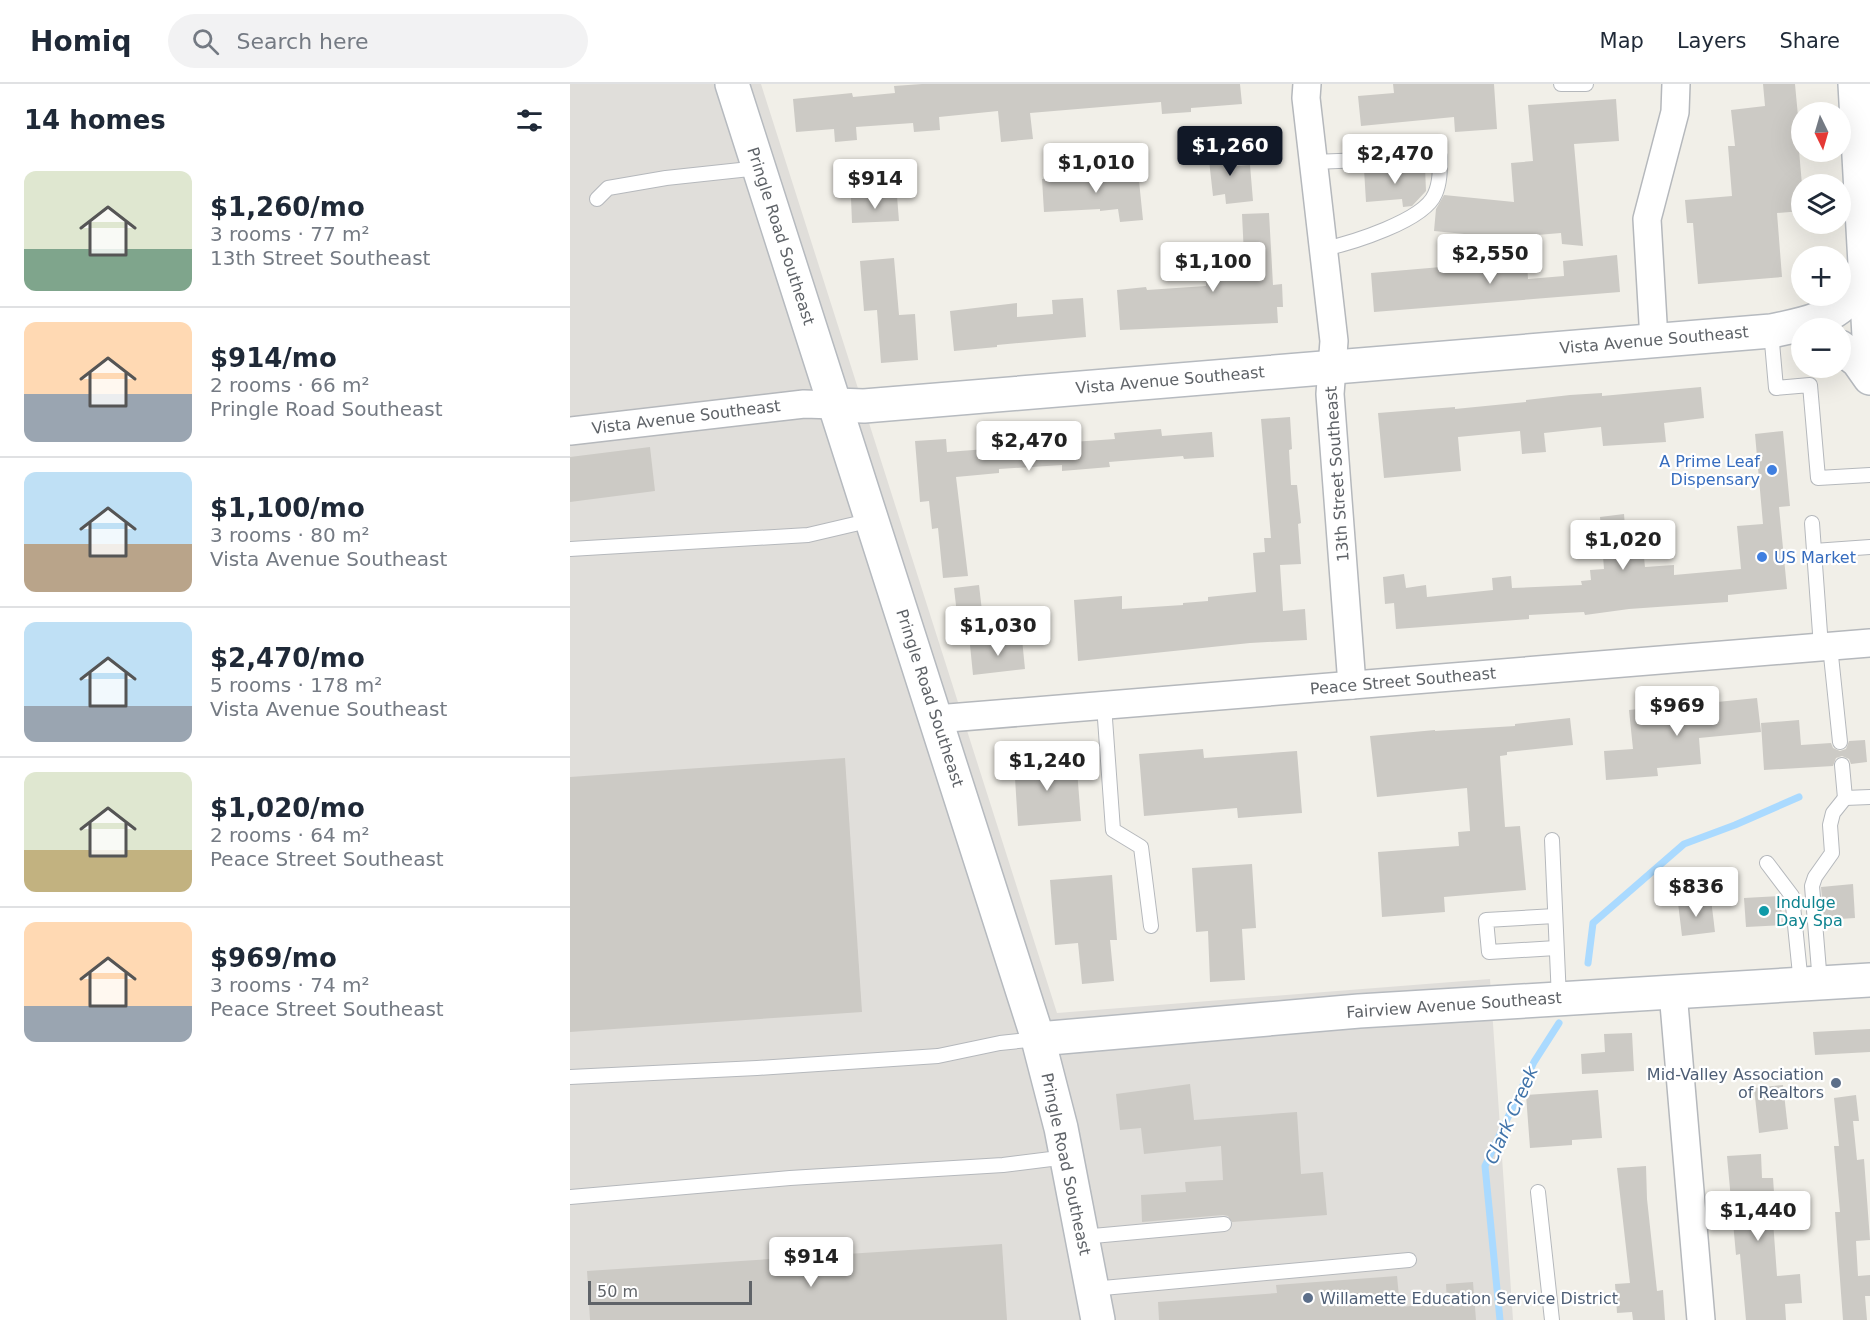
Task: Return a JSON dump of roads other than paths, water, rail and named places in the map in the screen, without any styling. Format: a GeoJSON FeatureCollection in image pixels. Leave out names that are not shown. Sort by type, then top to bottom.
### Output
{"type":"FeatureCollection","features":[{"type":"Feature","properties":{"kind":"street","name":"Pringle Road Southeast"},"geometry":{"type":"LineString","coordinates":[[732,84],[1038,1039],[1059,1118],[1095,1305]]}},
{"type":"Feature","properties":{"kind":"street","name":"13th Street Southeast"},"geometry":{"type":"LineString","coordinates":[[1307,84],[1306,98],[1334,341],[1329,394],[1352,685]]}},
{"type":"Feature","properties":{"kind":"street"},"geometry":{"type":"LineString","coordinates":[[1654,340],[1647,219],[1675,112],[1676,84]]}},
{"type":"Feature","properties":{"kind":"street"},"geometry":{"type":"LineString","coordinates":[[1855,84],[1870,354]]}},
{"type":"Feature","properties":{"kind":"street","name":"Vista Avenue Southeast"},"geometry":{"type":"LineString","coordinates":[[570,431],[804,404],[864,406],[1654,340],[1786,333],[1831,313],[1853,293],[1867,270]]}},
{"type":"Feature","properties":{"kind":"street"},"geometry":{"type":"LineString","coordinates":[[1851,355],[1870,378]]}},
{"type":"Feature","properties":{"kind":"street","name":"Peace Street Southeast"},"geometry":{"type":"LineString","coordinates":[[936,719],[1870,643]]}},
{"type":"Feature","properties":{"kind":"street","name":"Fairview Avenue Southeast"},"geometry":{"type":"LineString","coordinates":[[1038,1039],[1359,1011],[1870,980]]}},
{"type":"Feature","properties":{"kind":"street"},"geometry":{"type":"LineString","coordinates":[[1673,992],[1701,1320]]}},
{"type":"Feature","properties":{"kind":"lane"},"geometry":{"type":"LineString","coordinates":[[1561,84],[1586,84]]}},
{"type":"Feature","properties":{"kind":"lane"},"geometry":{"type":"LineString","coordinates":[[1313,162],[1440,158],[1441,172],[1435,196],[1418,212],[1389,228],[1353,242],[1324,249]]}},
{"type":"Feature","properties":{"kind":"lane"},"geometry":{"type":"LineString","coordinates":[[597,199],[608,188],[666,178],[759,168]]}},
{"type":"Feature","properties":{"kind":"lane"},"geometry":{"type":"LineString","coordinates":[[1786,333],[1776,388],[1810,385],[1818,478],[1870,475]]}},
{"type":"Feature","properties":{"kind":"lane"},"geometry":{"type":"LineString","coordinates":[[570,549],[808,536],[872,520]]}},
{"type":"Feature","properties":{"kind":"lane"},"geometry":{"type":"LineString","coordinates":[[1812,523],[1826,647],[1840,742]]}},
{"type":"Feature","properties":{"kind":"lane"},"geometry":{"type":"LineString","coordinates":[[1814,551],[1870,547]]}},
{"type":"Feature","properties":{"kind":"lane"},"geometry":{"type":"LineString","coordinates":[[1104,705],[1113,830],[1141,847],[1151,926]]}},
{"type":"Feature","properties":{"kind":"lane"},"geometry":{"type":"LineString","coordinates":[[1810,984],[1812,886],[1815,877],[1832,853],[1830,825],[1833,813],[1845,798],[1842,765]]}},
{"type":"Feature","properties":{"kind":"lane"},"geometry":{"type":"LineString","coordinates":[[1845,798],[1870,797]]}},
{"type":"Feature","properties":{"kind":"lane"},"geometry":{"type":"LineString","coordinates":[[1552,840],[1559,999]]}},
{"type":"Feature","properties":{"kind":"lane"},"geometry":{"type":"LineString","coordinates":[[1767,863],[1792,896],[1810,984]]}},
{"type":"Feature","properties":{"kind":"lane"},"geometry":{"type":"LineString","coordinates":[[1555,916],[1486,920],[1489,952],[1556,948]]}},
{"type":"Feature","properties":{"kind":"lane"},"geometry":{"type":"LineString","coordinates":[[570,1077],[938,1056],[1000,1043],[1038,1039]]}},
{"type":"Feature","properties":{"kind":"lane"},"geometry":{"type":"LineString","coordinates":[[570,1197],[790,1178],[1003,1165],[1067,1157]]}},
{"type":"Feature","properties":{"kind":"lane"},"geometry":{"type":"LineString","coordinates":[[1538,1192],[1552,1320]]}},
{"type":"Feature","properties":{"kind":"lane"},"geometry":{"type":"LineString","coordinates":[[1082,1237],[1224,1224]]}},
{"type":"Feature","properties":{"kind":"lane"},"geometry":{"type":"LineString","coordinates":[[1095,1305],[1409,1260]]}},
{"type":"Feature","properties":{"kind":"waterway","name":"Clark Creek"},"geometry":{"type":"LineString","coordinates":[[1588,963],[1593,923],[1684,844],[1799,797]]}},
{"type":"Feature","properties":{"kind":"waterway","name":"Clark Creek"},"geometry":{"type":"LineString","coordinates":[[1500,1320],[1485,1166],[1534,1062],[1559,1023]]}},
{"type":"Feature","properties":{"kind":"place","name":"A Prime Leaf Dispensary"},"geometry":{"type":"Point","coordinates":[1772,470]}},
{"type":"Feature","properties":{"kind":"place","name":"US Market"},"geometry":{"type":"Point","coordinates":[1762,557]}},
{"type":"Feature","properties":{"kind":"place","name":"Indulge Day Spa"},"geometry":{"type":"Point","coordinates":[1764,911]}},
{"type":"Feature","properties":{"kind":"place","name":"Mid-Valley Association of Realtors"},"geometry":{"type":"Point","coordinates":[1836,1083]}},
{"type":"Feature","properties":{"kind":"place","name":"Willamette Education Service District"},"geometry":{"type":"Point","coordinates":[1308,1298]}}]}
